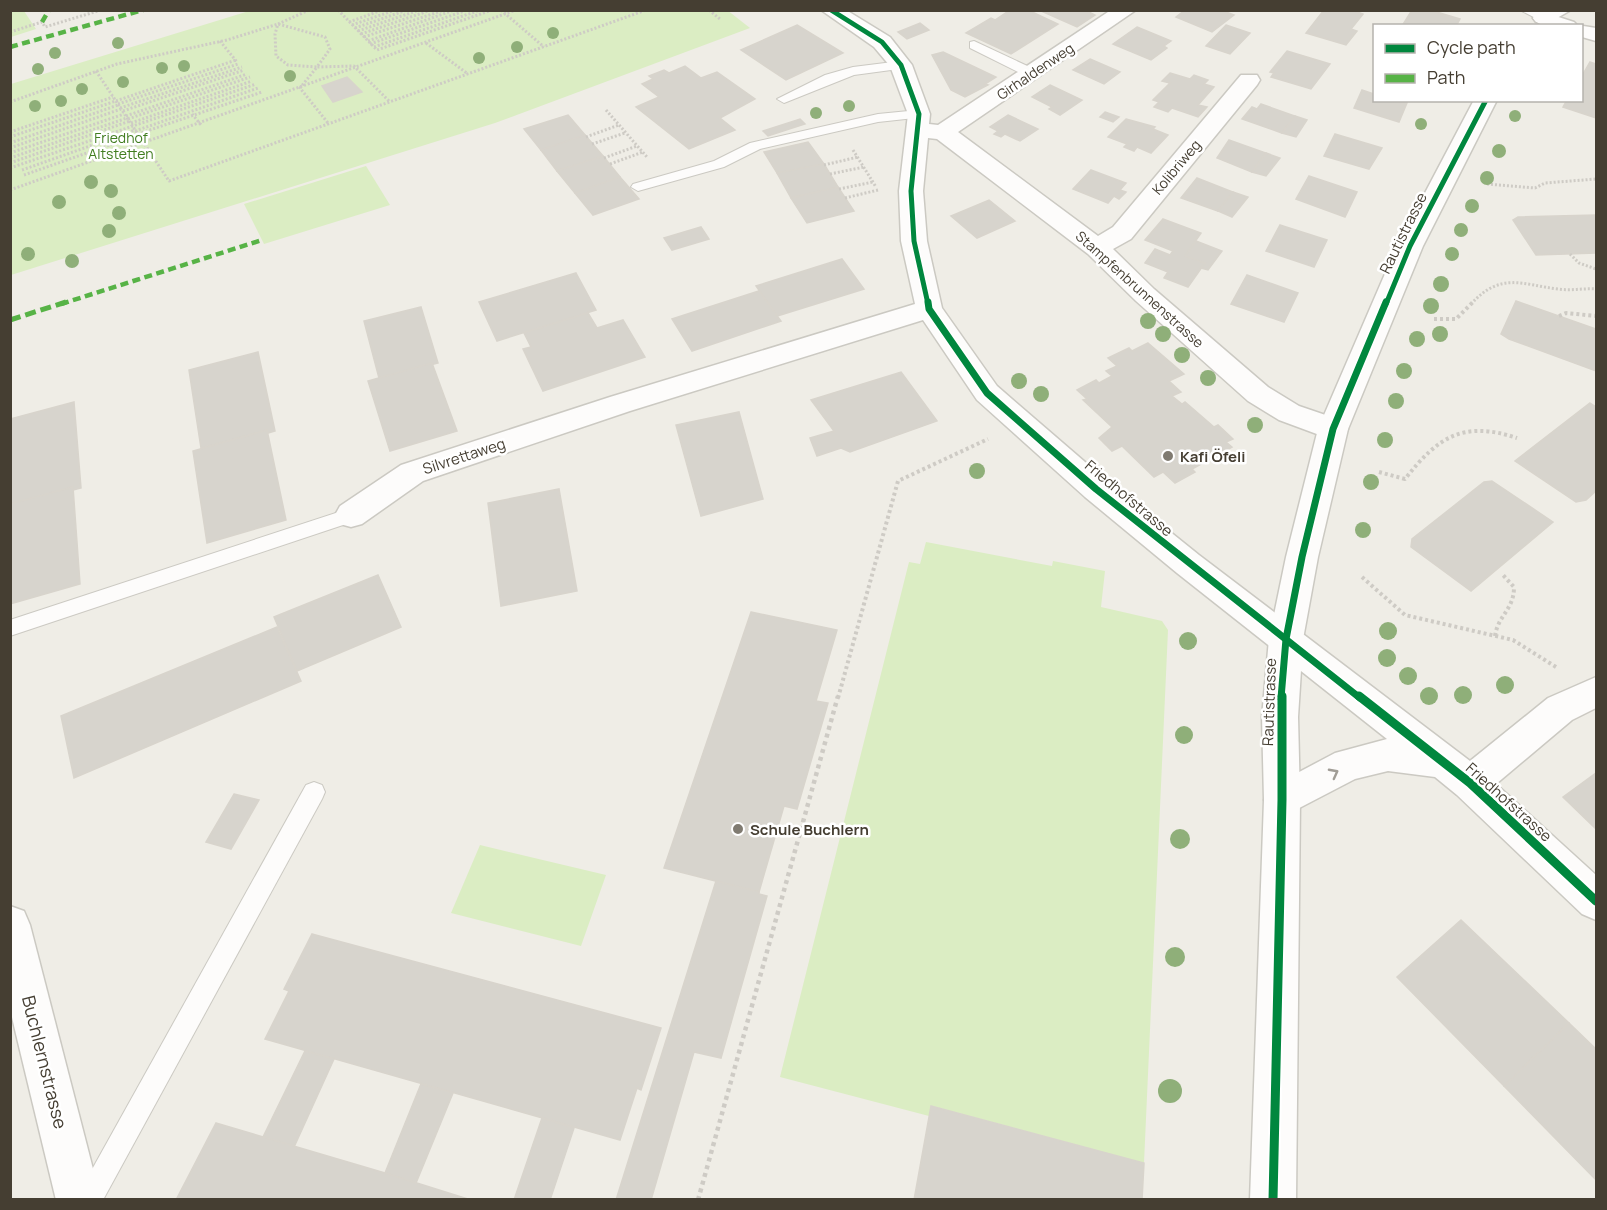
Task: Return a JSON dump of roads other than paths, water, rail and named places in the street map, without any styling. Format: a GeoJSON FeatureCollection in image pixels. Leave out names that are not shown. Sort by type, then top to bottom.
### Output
{"type":"FeatureCollection","features":[{"type":"Feature","properties":{"kind":"street","name":"Friedhofstrasse"},"geometry":{"type":"LineString","coordinates":[[831,10],[882,42],[901,65],[927,126],[911,191],[914,240],[929,309],[987,393],[1096,489],[1457,773],[1596,901]]}},
{"type":"Feature","properties":{"kind":"street","name":"Girhaldenweg"},"geometry":{"type":"LineString","coordinates":[[927,126],[1032,73],[1126,10]]}},
{"type":"Feature","properties":{"kind":"street"},"geometry":{"type":"LineString","coordinates":[[1542,15],[1562,24]]}},
{"type":"Feature","properties":{"kind":"street","name":"Kolibriweg"},"geometry":{"type":"LineString","coordinates":[[1097,248],[1122,233],[1250,80]]}},
{"type":"Feature","properties":{"kind":"street","name":"Rautistrasse"},"geometry":{"type":"LineString","coordinates":[[1273,1200],[1282,800],[1280,717],[1286,639],[1302,556],[1333,429],[1410,246],[1485,102]]}},
{"type":"Feature","properties":{"kind":"street","name":"Stampfenbrunnenstrasse"},"geometry":{"type":"LineString","coordinates":[[927,126],[1097,248],[1145,295],[1258,394],[1290,413],[1333,429]]}},
{"type":"Feature","properties":{"kind":"street","name":"Silvrettaweg"},"geometry":{"type":"LineString","coordinates":[[351,514],[412,473],[620,404],[929,309]]}},
{"type":"Feature","properties":{"kind":"street"},"geometry":{"type":"LineString","coordinates":[[1457,773],[1560,709],[1596,692]]}},
{"type":"Feature","properties":{"kind":"street","name":"Friedhofstrasse"},"geometry":{"type":"LineString","coordinates":[[1282,800],[1348,765],[1388,755],[1457,773]]}},
{"type":"Feature","properties":{"kind":"street","name":"Buchlernstrasse"},"geometry":{"type":"LineString","coordinates":[[10,925],[79,1200]]}},
{"type":"Feature","properties":{"kind":"lane"},"geometry":{"type":"LineString","coordinates":[[974,45],[1032,73]]}},
{"type":"Feature","properties":{"kind":"lane"},"geometry":{"type":"LineString","coordinates":[[784,99],[830,78],[854,71],[901,65]]}},
{"type":"Feature","properties":{"kind":"lane"},"geometry":{"type":"LineString","coordinates":[[638,187],[719,164],[755,146],[878,118],[927,126]]}},
{"type":"Feature","properties":{"kind":"lane","name":"Silvrettaweg"},"geometry":{"type":"LineString","coordinates":[[10,628],[351,514]]}},
{"type":"Feature","properties":{"kind":"lane"},"geometry":{"type":"LineString","coordinates":[[88,1200],[314,792]]}},
{"type":"Feature","properties":{"kind":"place","name":"Kafi Öfeli"},"geometry":{"type":"Point","coordinates":[1168,456]}},
{"type":"Feature","properties":{"kind":"place","name":"Schule Buchlern"},"geometry":{"type":"Point","coordinates":[738,829]}},
{"type":"Feature","properties":{"kind":"park label","name":"Friedhof Altstetten"},"geometry":{"type":"Point","coordinates":[121,146]}}]}
